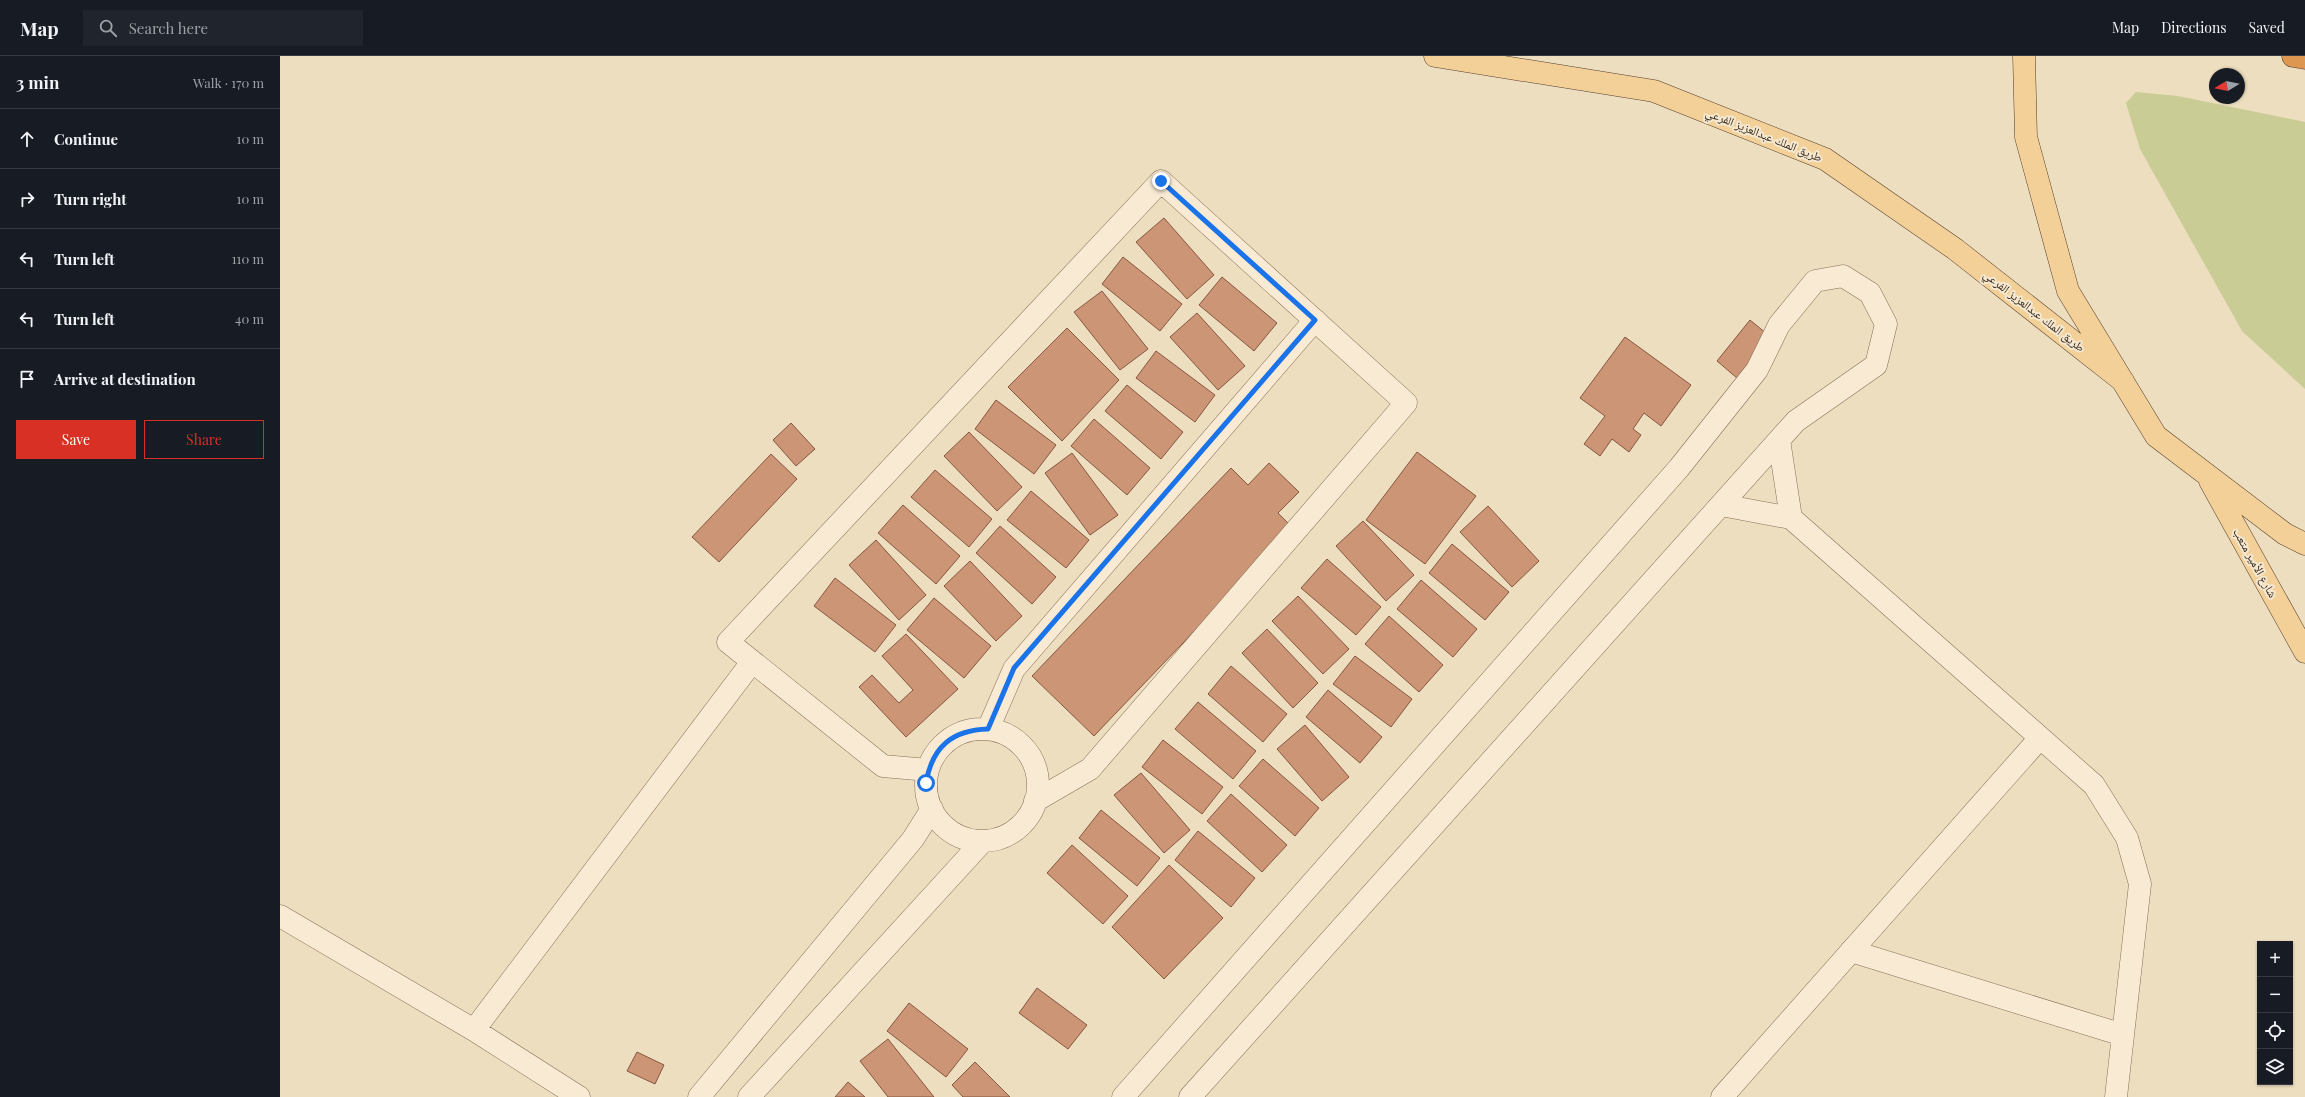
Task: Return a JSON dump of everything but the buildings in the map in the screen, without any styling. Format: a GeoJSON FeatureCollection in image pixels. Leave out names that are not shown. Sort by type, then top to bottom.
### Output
{"type":"FeatureCollection","features":[{"type":"Feature","properties":{"kind":"highway"},"geometry":{"type":"LineString","coordinates":[[2293,56],[2305,58]]}},
{"type":"Feature","properties":{"kind":"main road","name":"طريق الملك عبدالعزيز الفرعي"},"geometry":{"type":"LineString","coordinates":[[1435,56],[1654,91],[1825,159],[1955,249],[2122,380]]}},
{"type":"Feature","properties":{"kind":"main road"},"geometry":{"type":"LineString","coordinates":[[2024,56],[2026,137],[2068,292],[2156,436],[2285,534],[2305,544]]}},
{"type":"Feature","properties":{"kind":"main road","name":"شارع الأمير متعب"},"geometry":{"type":"LineString","coordinates":[[2207,474],[2305,652]]}},
{"type":"Feature","properties":{"kind":"street"},"geometry":{"type":"LineString","coordinates":[[928,770],[883,766],[728,642],[1161,181],[1406,403],[1090,769],[1035,801]]}},
{"type":"Feature","properties":{"kind":"street"},"geometry":{"type":"LineString","coordinates":[[1122,1097],[1680,468],[1757,370],[1779,324],[1815,281],[1843,276],[1870,293],[1886,324],[1876,365],[1796,421],[1190,1097]]}},
{"type":"Feature","properties":{"kind":"street"},"geometry":{"type":"LineString","coordinates":[[988,729],[1014,668],[1315,320]]}},
{"type":"Feature","properties":{"kind":"street"},"geometry":{"type":"LineString","coordinates":[[1779,440],[1791,518]]}},
{"type":"Feature","properties":{"kind":"street"},"geometry":{"type":"LineString","coordinates":[[1721,505],[1791,518],[2094,785],[2127,838],[2140,884],[2116,1097]]}},
{"type":"Feature","properties":{"kind":"street"},"geometry":{"type":"LineString","coordinates":[[474,1030],[752,662]]}},
{"type":"Feature","properties":{"kind":"street"},"geometry":{"type":"LineString","coordinates":[[972,729],[988,729],[1004,733],[1018,742],[1028,754],[1036,768],[1038,785],[1035,801],[1028,817],[1015,829],[1000,838],[983,841],[967,839],[953,832],[941,822],[932,809],[927,797],[926,783],[928,770],[935,755],[945,743],[958,734],[972,729]]}},
{"type":"Feature","properties":{"kind":"street"},"geometry":{"type":"LineString","coordinates":[[1722,1097],[2040,738]]}},
{"type":"Feature","properties":{"kind":"street"},"geometry":{"type":"LineString","coordinates":[[699,1097],[913,839],[932,809]]}},
{"type":"Feature","properties":{"kind":"street"},"geometry":{"type":"LineString","coordinates":[[749,1097],[983,841]]}},
{"type":"Feature","properties":{"kind":"street"},"geometry":{"type":"LineString","coordinates":[[280,916],[474,1030],[579,1097]]}},
{"type":"Feature","properties":{"kind":"street"},"geometry":{"type":"LineString","coordinates":[[1851,951],[2123,1035]]}},
{"type":"Feature","properties":{"kind":"green space"},"geometry":{"type":"Polygon","coordinates":[[[2136,92],[2178,96],[2209,102],[2209,104],[2217,104],[2305,122],[2305,389],[2242,331],[2140,149],[2126,103],[2136,92]]]}},
{"type":"Feature","properties":{"kind":"route"},"geometry":{"type":"LineString","coordinates":[[926,783],[928,770],[935,755],[945,743],[958,734],[972,729],[988,729],[1014,668],[1315,320],[1161,181]]}}]}
